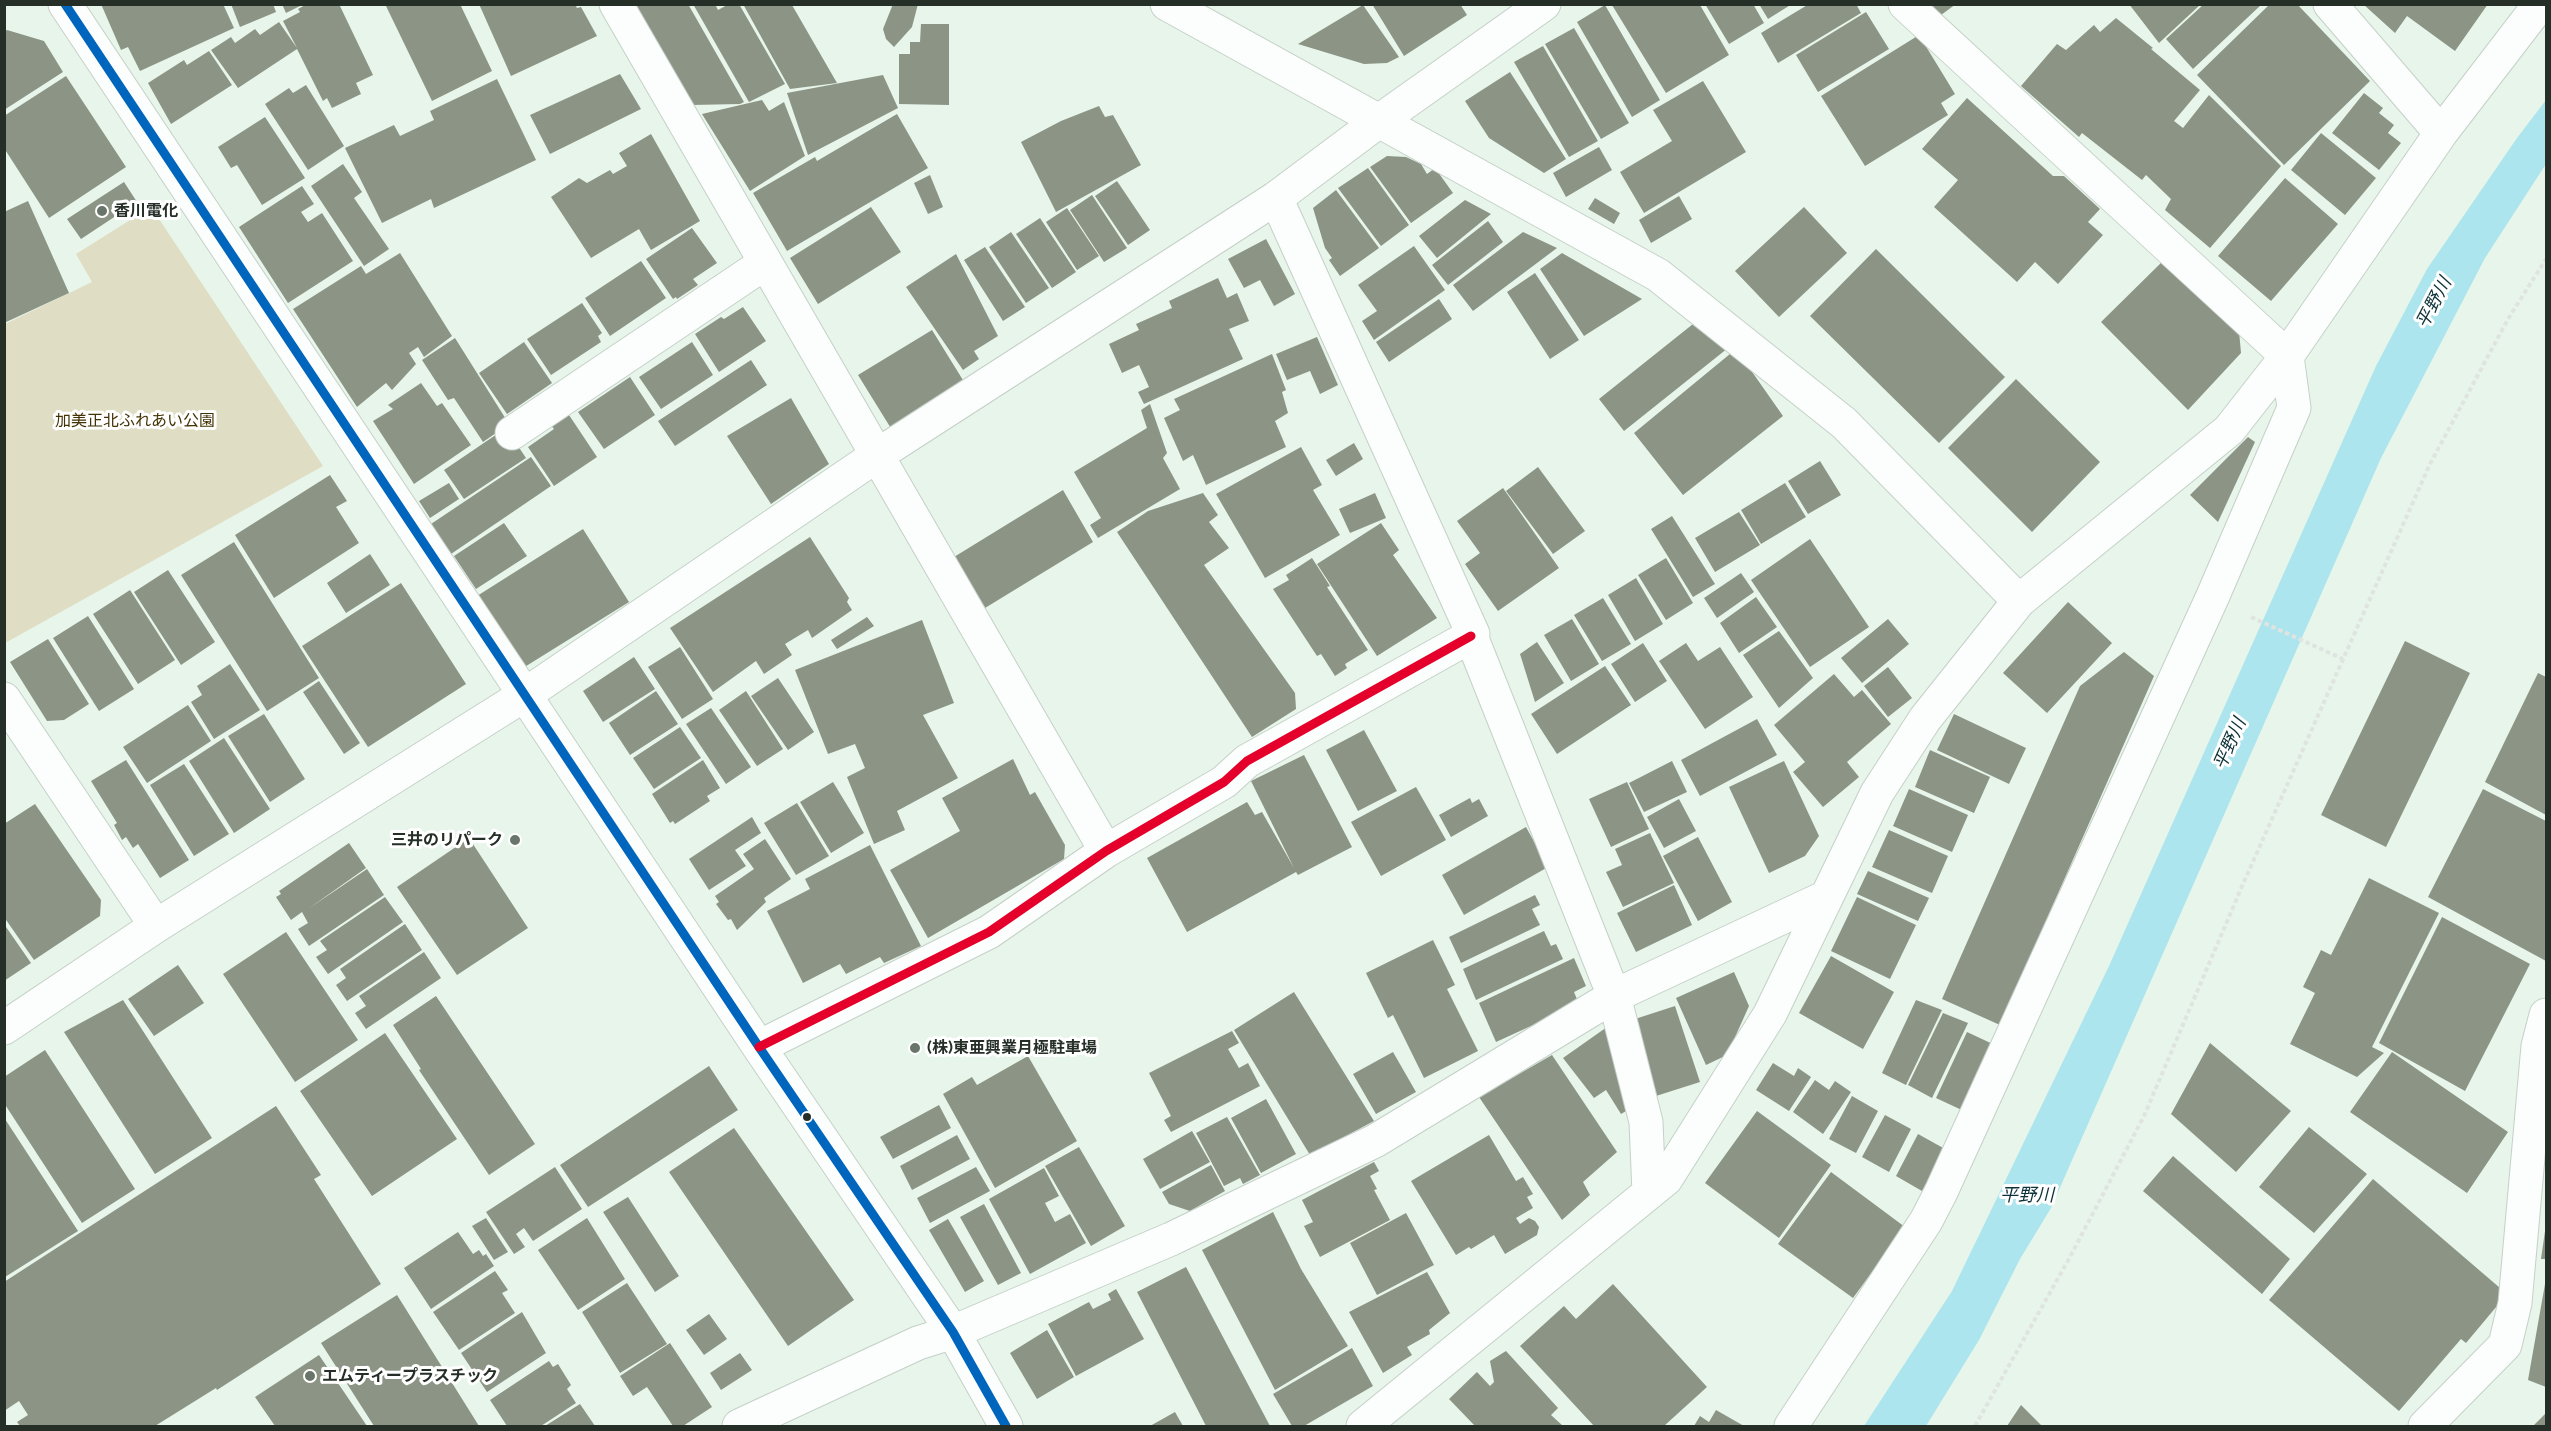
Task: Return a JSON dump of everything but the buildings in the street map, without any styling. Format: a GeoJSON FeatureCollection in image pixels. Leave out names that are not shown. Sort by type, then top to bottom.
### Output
{"type":"FeatureCollection","features":[{"type":"Feature","properties":{"kind":"street"},"geometry":{"type":"LineString","coordinates":[[65,4],[759,1047],[952,1332],[1006,1426]]}},
{"type":"Feature","properties":{"kind":"street"},"geometry":{"type":"LineString","coordinates":[[616,4],[1106,851]]}},
{"type":"Feature","properties":{"kind":"street"},"geometry":{"type":"LineString","coordinates":[[1167,4],[1658,275],[1844,423],[2019,602]]}},
{"type":"Feature","properties":{"kind":"street"},"geometry":{"type":"LineString","coordinates":[[4,1028],[156,926],[526,694],[876,456],[1276,198],[1379,121],[1544,4]]}},
{"type":"Feature","properties":{"kind":"street"},"geometry":{"type":"LineString","coordinates":[[1791,1426],[1926,1221],[1941,1192],[2212,598],[2294,408],[2287,356],[1905,4]]}},
{"type":"Feature","properties":{"kind":"street"},"geometry":{"type":"LineString","coordinates":[[2330,4],[2442,133]]}},
{"type":"Feature","properties":{"kind":"street"},"geometry":{"type":"LineString","coordinates":[[1363,1426],[1666,1179],[1770,1014],[1877,793],[1925,718],[2019,602],[2229,430],[2287,356],[2442,133],[2540,4]]}},
{"type":"Feature","properties":{"kind":"street"},"geometry":{"type":"LineString","coordinates":[[1276,198],[1473,634],[1471,636],[1614,996],[1646,1122],[1649,1193]]}},
{"type":"Feature","properties":{"kind":"street"},"geometry":{"type":"LineString","coordinates":[[512,433],[765,263]]}},
{"type":"Feature","properties":{"kind":"street"},"geometry":{"type":"LineString","coordinates":[[759,1047],[989,932],[1106,851],[1224,782],[1247,760],[1471,636]]}},
{"type":"Feature","properties":{"kind":"street"},"geometry":{"type":"LineString","coordinates":[[4,699],[156,926]]}},
{"type":"Feature","properties":{"kind":"street"},"geometry":{"type":"LineString","coordinates":[[739,1426],[918,1343],[952,1332],[1171,1239],[1375,1141],[1614,996],[1826,897]]}},
{"type":"Feature","properties":{"kind":"street"},"geometry":{"type":"LineString","coordinates":[[2425,1426],[2505,1345],[2515,1303],[2538,1046],[2547,1015]]}},
{"type":"Feature","properties":{"kind":"path"},"geometry":{"type":"LineString","coordinates":[[1975,1426],[2070,1257],[2144,1116],[2430,464],[2508,319],[2547,259]]}},
{"type":"Feature","properties":{"kind":"path"},"geometry":{"type":"LineString","coordinates":[[2212,598],[2343,659]]}},
{"type":"Feature","properties":{"kind":"green space","name":"加美正北ふれあい公園"},"geometry":{"type":"Polygon","coordinates":[[[151,207],[323,466],[5,643],[5,324],[92,282],[76,254],[151,207]]]}},
{"type":"Feature","properties":{"kind":"water","name":"平野川"},"geometry":{"type":"Polygon","coordinates":[[[2546,100],[2546,164],[2485,258],[2381,458],[2051,1208],[2020,1259],[1979,1340],[1926,1426],[1864,1426],[1952,1291],[2109,966],[2376,366],[2427,269],[2517,138],[2546,100]]]}},
{"type":"Feature","properties":{"kind":"transit line"},"geometry":{"type":"LineString","coordinates":[[65,4],[759,1047],[953,1332],[1006,1426]]}},
{"type":"Feature","properties":{"kind":"transit line"},"geometry":{"type":"LineString","coordinates":[[759,1047],[989,932],[1106,851],[1224,782],[1247,761],[1471,636]]}},
{"type":"Feature","properties":{"kind":"place","name":"香川電化"},"geometry":{"type":"Point","coordinates":[102,211]}},
{"type":"Feature","properties":{"kind":"place","name":"三井のリパーク"},"geometry":{"type":"Point","coordinates":[515,840]}},
{"type":"Feature","properties":{"kind":"place","name":"(株)東亜興業月極駐車場"},"geometry":{"type":"Point","coordinates":[915,1048]}},
{"type":"Feature","properties":{"kind":"place","name":"エムティープラスチック"},"geometry":{"type":"Point","coordinates":[310,1376]}}]}
